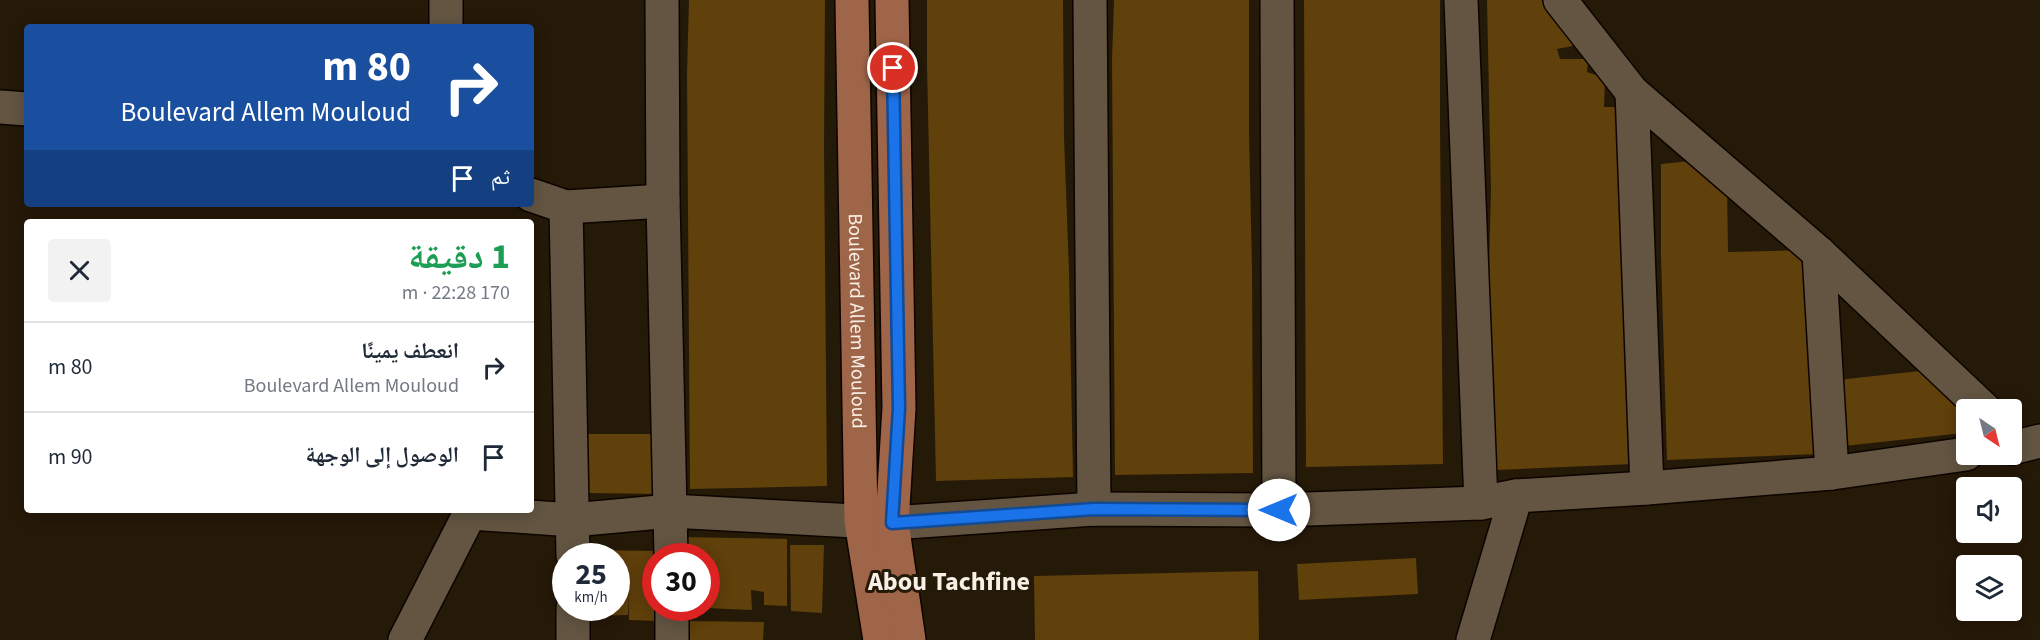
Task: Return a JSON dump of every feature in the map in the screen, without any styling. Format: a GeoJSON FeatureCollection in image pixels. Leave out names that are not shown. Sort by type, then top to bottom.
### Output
{"type":"FeatureCollection","features":[{"type":"Feature","properties":{"kind":"main road","name":"Boulevard Allem Mouloud"},"geometry":{"type":"LineString","coordinates":[[852,0],[877,522],[880,640]]}},
{"type":"Feature","properties":{"kind":"main road","name":"Boulevard Allem Mouloud"},"geometry":{"type":"LineString","coordinates":[[892,0],[899,408],[877,522],[909,640]]}},
{"type":"Feature","properties":{"kind":"street"},"geometry":{"type":"LineString","coordinates":[[446,0],[446,24]]}},
{"type":"Feature","properties":{"kind":"street"},"geometry":{"type":"LineString","coordinates":[[662,0],[663,201],[671,543]]}},
{"type":"Feature","properties":{"kind":"street"},"geometry":{"type":"LineString","coordinates":[[1090,0],[1094,509]]}},
{"type":"Feature","properties":{"kind":"street"},"geometry":{"type":"LineString","coordinates":[[1276,0],[1279,510]]}},
{"type":"Feature","properties":{"kind":"street"},"geometry":{"type":"LineString","coordinates":[[1461,0],[1481,503]]}},
{"type":"Feature","properties":{"kind":"street"},"geometry":{"type":"LineString","coordinates":[[1560,0],[1632,92],[1819,253],[1973,399]]}},
{"type":"Feature","properties":{"kind":"street"},"geometry":{"type":"LineString","coordinates":[[1632,92],[1647,488]]}},
{"type":"Feature","properties":{"kind":"street"},"geometry":{"type":"LineString","coordinates":[[0,107],[24,109]]}},
{"type":"Feature","properties":{"kind":"street"},"geometry":{"type":"LineString","coordinates":[[534,196],[566,207],[663,201]]}},
{"type":"Feature","properties":{"kind":"street"},"geometry":{"type":"LineString","coordinates":[[566,207],[573,543]]}},
{"type":"Feature","properties":{"kind":"street"},"geometry":{"type":"LineString","coordinates":[[1819,253],[1832,473]]}},
{"type":"Feature","properties":{"kind":"street"},"geometry":{"type":"LineString","coordinates":[[405,640],[470,513],[573,520],[670,511],[877,522],[1094,509],[1279,510],[1481,503],[1516,496],[1832,473],[1956,455]]}},
{"type":"Feature","properties":{"kind":"street"},"geometry":{"type":"LineString","coordinates":[[1473,640],[1516,496]]}},
{"type":"Feature","properties":{"kind":"street"},"geometry":{"type":"LineString","coordinates":[[573,621],[573,640]]}},
{"type":"Feature","properties":{"kind":"street"},"geometry":{"type":"LineString","coordinates":[[672,621],[672,640]]}},
{"type":"Feature","properties":{"kind":"building"},"geometry":{"type":"Polygon","coordinates":[[[689,0],[825,0],[827,486],[690,489],[687,73],[689,0]]]}},
{"type":"Feature","properties":{"kind":"building"},"geometry":{"type":"Polygon","coordinates":[[[927,0],[1063,0],[1064,137],[1073,477],[936,481],[927,0]]]}},
{"type":"Feature","properties":{"kind":"building"},"geometry":{"type":"Polygon","coordinates":[[[1114,0],[1249,0],[1253,473],[1115,475],[1112,60],[1114,0]]]}},
{"type":"Feature","properties":{"kind":"building"},"geometry":{"type":"Polygon","coordinates":[[[1304,0],[1440,0],[1443,464],[1306,467],[1304,0]]]}},
{"type":"Feature","properties":{"kind":"building"},"geometry":{"type":"Polygon","coordinates":[[[1487,0],[1542,0],[1578,39],[1572,46],[1557,49],[1560,59],[1588,59],[1587,72],[1605,78],[1604,107],[1622,107],[1633,464],[1496,470],[1489,265],[1491,191],[1487,0]]]}},
{"type":"Feature","properties":{"kind":"building"},"geometry":{"type":"Polygon","coordinates":[[[1700,160],[1727,185],[1728,252],[1810,250],[1818,454],[1667,460],[1661,256],[1661,164],[1700,160]]]}},
{"type":"Feature","properties":{"kind":"building"},"geometry":{"type":"Polygon","coordinates":[[[1920,371],[1956,402],[1956,434],[1844,446],[1837,380],[1920,371]]]}},
{"type":"Feature","properties":{"kind":"building"},"geometry":{"type":"Polygon","coordinates":[[[587,434],[661,434],[660,494],[588,493],[587,434]]]}},
{"type":"Feature","properties":{"kind":"building"},"geometry":{"type":"Polygon","coordinates":[[[681,537],[787,539],[787,606],[764,605],[764,592],[751,590],[752,610],[720,609],[720,543],[681,543],[681,537]]]}},
{"type":"Feature","properties":{"kind":"building"},"geometry":{"type":"Polygon","coordinates":[[[790,545],[824,545],[822,613],[791,611],[790,545]]]}},
{"type":"Feature","properties":{"kind":"building"},"geometry":{"type":"Polygon","coordinates":[[[630,551],[642,551],[642,620],[630,620],[630,551]]]}},
{"type":"Feature","properties":{"kind":"building"},"geometry":{"type":"Polygon","coordinates":[[[1416,558],[1418,594],[1299,600],[1297,564],[1416,558]]]}},
{"type":"Feature","properties":{"kind":"building"},"geometry":{"type":"Polygon","coordinates":[[[1258,571],[1259,640],[1035,640],[1034,576],[1258,571]]]}},
{"type":"Feature","properties":{"kind":"building"},"geometry":{"type":"Polygon","coordinates":[[[687,621],[764,622],[763,640],[687,640],[687,621]]]}},
{"type":"Feature","properties":{"kind":"district","name":"Abou Tachfine"},"geometry":{"type":"Point","coordinates":[949,581]}},
{"type":"Feature","properties":{"kind":"route"},"geometry":{"type":"LineString","coordinates":[[893,68],[899,408],[892,523],[1094,509],[1279,510]]}}]}
